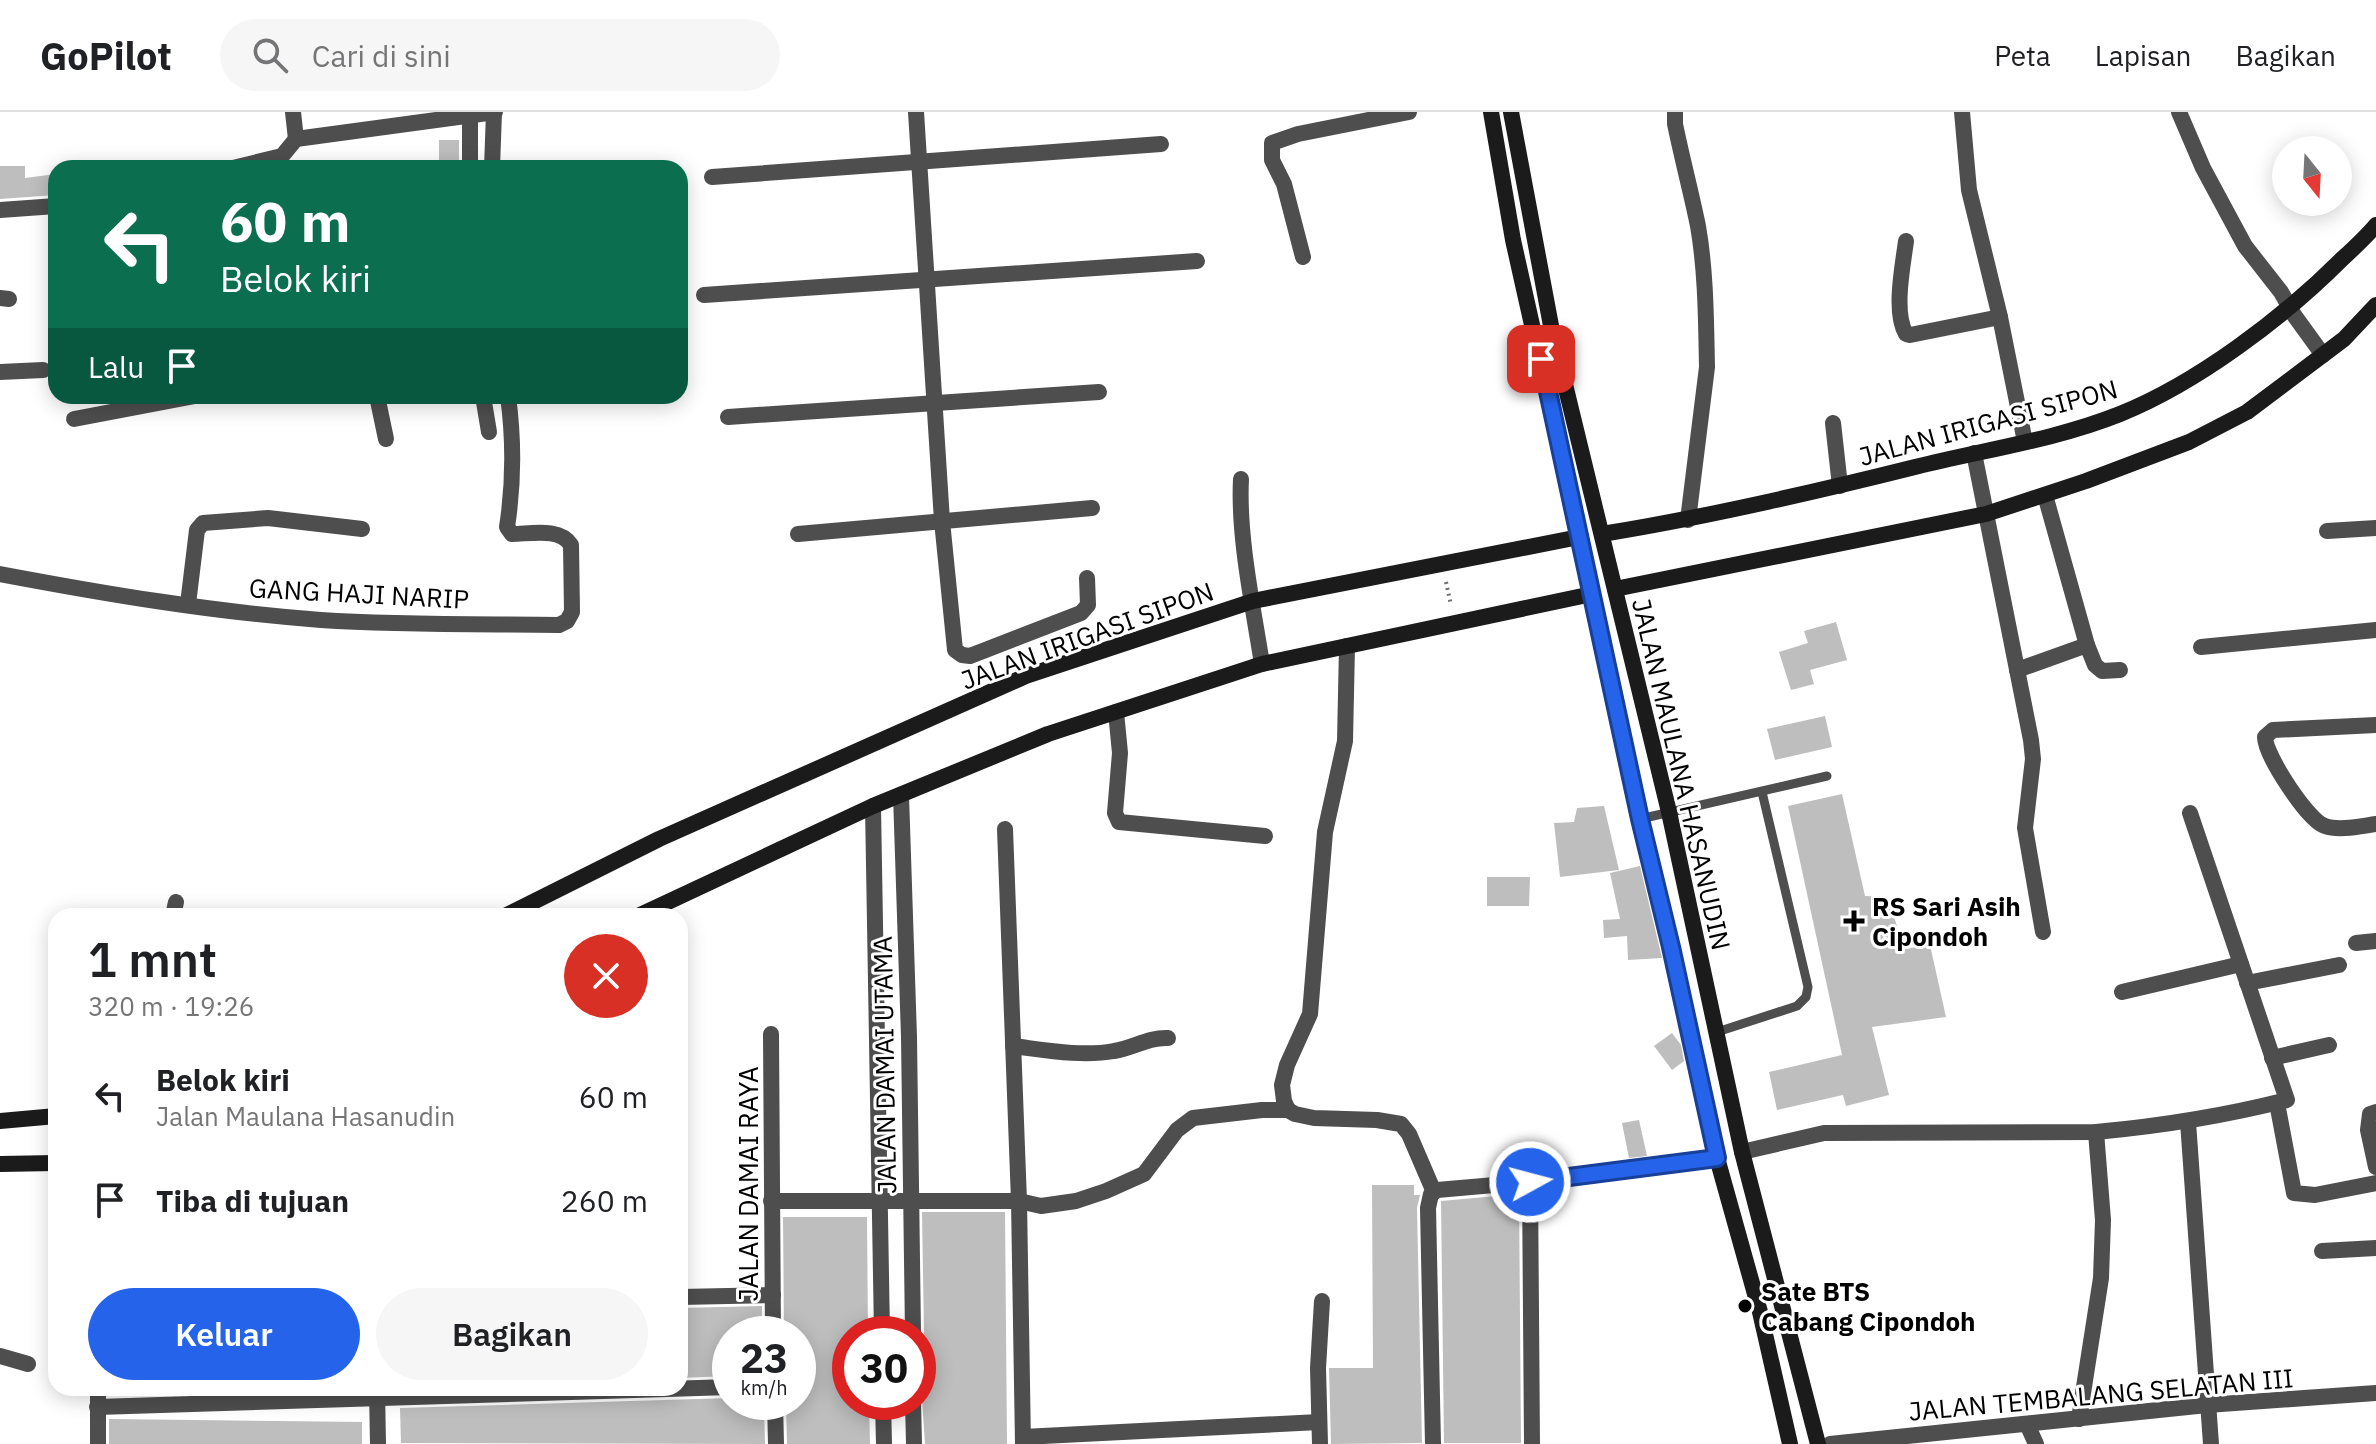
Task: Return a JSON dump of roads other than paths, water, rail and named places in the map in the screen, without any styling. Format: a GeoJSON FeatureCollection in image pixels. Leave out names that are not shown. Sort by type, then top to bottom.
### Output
{"type":"FeatureCollection","features":[{"type":"Feature","properties":{"kind":"street"},"geometry":{"type":"LineString","coordinates":[[293,112],[296,139]]}},
{"type":"Feature","properties":{"kind":"street"},"geometry":{"type":"LineString","coordinates":[[266,160],[282,156],[296,139],[494,112],[492,160]]}},
{"type":"Feature","properties":{"kind":"street"},"geometry":{"type":"LineString","coordinates":[[916,112],[942,521],[954,646],[958,654],[965,657],[1081,613],[1088,605],[1087,578]]}},
{"type":"Feature","properties":{"kind":"street"},"geometry":{"type":"LineString","coordinates":[[1303,257],[1284,184],[1272,160],[1272,143],[1298,134],[1409,112]]}},
{"type":"Feature","properties":{"kind":"street","name":"JALAN MAULANA HASANUDIN"},"geometry":{"type":"LineString","coordinates":[[1491,112],[1513,240],[1640,819],[1717,1158],[1760,1312],[1790,1444]]}},
{"type":"Feature","properties":{"kind":"street","name":"JALAN MAULANA HASANUDIN"},"geometry":{"type":"LineString","coordinates":[[1511,112],[1552,331],[1607,537],[1614,584],[1676,811],[1684,878],[1717,1032],[1818,1444]]}},
{"type":"Feature","properties":{"kind":"street"},"geometry":{"type":"LineString","coordinates":[[1675,112],[1698,226],[1707,346],[1688,520]]}},
{"type":"Feature","properties":{"kind":"street"},"geometry":{"type":"LineString","coordinates":[[1962,112],[1969,190],[2000,317],[2025,442]]}},
{"type":"Feature","properties":{"kind":"street"},"geometry":{"type":"LineString","coordinates":[[2179,112],[2203,168],[2235,229],[2319,351]]}},
{"type":"Feature","properties":{"kind":"street"},"geometry":{"type":"LineString","coordinates":[[470,117],[470,160]]}},
{"type":"Feature","properties":{"kind":"street"},"geometry":{"type":"LineString","coordinates":[[712,177],[1161,144]]}},
{"type":"Feature","properties":{"kind":"street"},"geometry":{"type":"LineString","coordinates":[[0,210],[48,207]]}},
{"type":"Feature","properties":{"kind":"street","name":"JALAN IRIGASI SIPON"},"geometry":{"type":"LineString","coordinates":[[1607,537],[1975,457],[2118,415],[2165,393],[2292,311],[2376,225]]}},
{"type":"Feature","properties":{"kind":"street"},"geometry":{"type":"LineString","coordinates":[[1906,241],[1900,302],[1901,321],[1906,334],[2000,317]]}},
{"type":"Feature","properties":{"kind":"street"},"geometry":{"type":"LineString","coordinates":[[704,295],[1197,261]]}},
{"type":"Feature","properties":{"kind":"street"},"geometry":{"type":"LineString","coordinates":[[1614,584],[1634,585],[1683,575],[1986,512],[2045,495],[2201,436],[2247,412],[2319,351],[2344,339],[2376,305]]}},
{"type":"Feature","properties":{"kind":"street"},"geometry":{"type":"LineString","coordinates":[[0,372],[43,370]]}},
{"type":"Feature","properties":{"kind":"street"},"geometry":{"type":"LineString","coordinates":[[728,417],[1099,392]]}},
{"type":"Feature","properties":{"kind":"street"},"geometry":{"type":"LineString","coordinates":[[74,419],[153,404]]}},
{"type":"Feature","properties":{"kind":"street"},"geometry":{"type":"LineString","coordinates":[[379,404],[386,439]]}},
{"type":"Feature","properties":{"kind":"street"},"geometry":{"type":"LineString","coordinates":[[484,404],[489,432]]}},
{"type":"Feature","properties":{"kind":"street","name":"GANG HAJI NARIP"},"geometry":{"type":"LineString","coordinates":[[0,574],[100,593],[318,620],[564,623],[572,612],[571,545],[566,537],[558,534],[512,534],[507,527],[514,455],[509,404]]}},
{"type":"Feature","properties":{"kind":"street"},"geometry":{"type":"LineString","coordinates":[[1833,423],[1840,486]]}},
{"type":"Feature","properties":{"kind":"street"},"geometry":{"type":"LineString","coordinates":[[1975,457],[2033,759],[2025,828],[2043,932]]}},
{"type":"Feature","properties":{"kind":"street"},"geometry":{"type":"LineString","coordinates":[[1241,479],[1245,556],[1262,661]]}},
{"type":"Feature","properties":{"kind":"street"},"geometry":{"type":"LineString","coordinates":[[2045,495],[2095,665],[2102,671],[2120,670]]}},
{"type":"Feature","properties":{"kind":"street"},"geometry":{"type":"LineString","coordinates":[[798,534],[1092,508]]}},
{"type":"Feature","properties":{"kind":"street"},"geometry":{"type":"LineString","coordinates":[[188,604],[197,530],[203,523],[268,518],[362,529]]}},
{"type":"Feature","properties":{"kind":"street"},"geometry":{"type":"LineString","coordinates":[[2327,531],[2376,528]]}},
{"type":"Feature","properties":{"kind":"street","name":"JALAN IRIGASI SIPON"},"geometry":{"type":"LineString","coordinates":[[521,908],[659,839],[1026,676],[1253,606],[1581,544]]}},
{"type":"Feature","properties":{"kind":"street"},"geometry":{"type":"LineString","coordinates":[[655,908],[873,806],[1048,734],[1262,661],[1347,646],[1592,591]]}},
{"type":"Feature","properties":{"kind":"street"},"geometry":{"type":"LineString","coordinates":[[2201,647],[2376,630]]}},
{"type":"Feature","properties":{"kind":"street"},"geometry":{"type":"LineString","coordinates":[[2017,670],[2087,645]]}},
{"type":"Feature","properties":{"kind":"street"},"geometry":{"type":"LineString","coordinates":[[1288,1110],[1282,1085],[1287,1065],[1310,1014],[1325,832],[1345,741],[1347,646]]}},
{"type":"Feature","properties":{"kind":"street"},"geometry":{"type":"LineString","coordinates":[[1116,712],[1120,753],[1115,815],[1119,822],[1265,836]]}},
{"type":"Feature","properties":{"kind":"street"},"geometry":{"type":"LineString","coordinates":[[2376,725],[2273,730],[2265,737],[2265,745],[2306,810],[2319,824],[2328,827],[2376,824]]}},
{"type":"Feature","properties":{"kind":"street","name":"JALAN DAMAI UTAMA"},"geometry":{"type":"LineString","coordinates":[[901,795],[913,1316]]}},
{"type":"Feature","properties":{"kind":"street","name":"JALAN DAMAI UTAMA"},"geometry":{"type":"LineString","coordinates":[[873,806],[882,1316]]}},
{"type":"Feature","properties":{"kind":"street"},"geometry":{"type":"LineString","coordinates":[[1434,1192],[1717,1158],[1824,1133],[2096,1132],[2188,1122],[2287,1100],[2190,813]]}},
{"type":"Feature","properties":{"kind":"street"},"geometry":{"type":"LineString","coordinates":[[1005,829],[1019,1201],[1023,1440],[1319,1422]]}},
{"type":"Feature","properties":{"kind":"street"},"geometry":{"type":"LineString","coordinates":[[1656,885],[1684,878]]}},
{"type":"Feature","properties":{"kind":"street"},"geometry":{"type":"LineString","coordinates":[[2356,943],[2376,941]]}},
{"type":"Feature","properties":{"kind":"street"},"geometry":{"type":"LineString","coordinates":[[2122,992],[2241,964]]}},
{"type":"Feature","properties":{"kind":"street"},"geometry":{"type":"LineString","coordinates":[[2247,983],[2339,965]]}},
{"type":"Feature","properties":{"kind":"street","name":"JALAN DAMAI RAYA"},"geometry":{"type":"LineString","coordinates":[[771,1034],[773,1316]]}},
{"type":"Feature","properties":{"kind":"street"},"geometry":{"type":"LineString","coordinates":[[1013,1046],[1054,1051],[1114,1051],[1145,1040],[1168,1038]]}},
{"type":"Feature","properties":{"kind":"street"},"geometry":{"type":"LineString","coordinates":[[2272,1058],[2329,1045]]}},
{"type":"Feature","properties":{"kind":"street"},"geometry":{"type":"LineString","coordinates":[[2277,1103],[2294,1193],[2315,1195],[2376,1183]]}},
{"type":"Feature","properties":{"kind":"street"},"geometry":{"type":"LineString","coordinates":[[771,1201],[1019,1201],[1041,1206],[1076,1201],[1144,1174],[1177,1130],[1193,1118],[1219,1113],[1288,1110],[1314,1118],[1401,1124],[1409,1134],[1434,1192],[1428,1208],[1433,1444]]}},
{"type":"Feature","properties":{"kind":"street"},"geometry":{"type":"LineString","coordinates":[[2376,1112],[2370,1114],[2368,1130],[2376,1167]]}},
{"type":"Feature","properties":{"kind":"street"},"geometry":{"type":"LineString","coordinates":[[0,1121],[48,1117]]}},
{"type":"Feature","properties":{"kind":"street"},"geometry":{"type":"LineString","coordinates":[[2188,1122],[2211,1444]]}},
{"type":"Feature","properties":{"kind":"street"},"geometry":{"type":"LineString","coordinates":[[2079,1419],[2101,1278],[2103,1220],[2096,1132]]}},
{"type":"Feature","properties":{"kind":"street"},"geometry":{"type":"LineString","coordinates":[[0,1164],[48,1163]]}},
{"type":"Feature","properties":{"kind":"street"},"geometry":{"type":"LineString","coordinates":[[1530,1182],[1532,1444]]}},
{"type":"Feature","properties":{"kind":"street"},"geometry":{"type":"LineString","coordinates":[[2322,1251],[2376,1248]]}},
{"type":"Feature","properties":{"kind":"street"},"geometry":{"type":"LineString","coordinates":[[688,1297],[773,1295]]}},
{"type":"Feature","properties":{"kind":"street"},"geometry":{"type":"LineString","coordinates":[[1320,1444],[1318,1368],[1322,1301]]}},
{"type":"Feature","properties":{"kind":"street"},"geometry":{"type":"LineString","coordinates":[[0,1356],[28,1364]]}},
{"type":"Feature","properties":{"kind":"street"},"geometry":{"type":"LineString","coordinates":[[688,1388],[712,1387]]}},
{"type":"Feature","properties":{"kind":"street","name":"JALAN TEMBALANG SELATAN III"},"geometry":{"type":"LineString","coordinates":[[1830,1444],[2207,1405],[2376,1393]]}},
{"type":"Feature","properties":{"kind":"street"},"geometry":{"type":"LineString","coordinates":[[98,1396],[98,1444]]}},
{"type":"Feature","properties":{"kind":"street"},"geometry":{"type":"LineString","coordinates":[[97,1407],[317,1396]]}},
{"type":"Feature","properties":{"kind":"street"},"geometry":{"type":"LineString","coordinates":[[377,1396],[378,1444]]}},
{"type":"Feature","properties":{"kind":"street"},"geometry":{"type":"LineString","coordinates":[[775,1420],[776,1444]]}},
{"type":"Feature","properties":{"kind":"street"},"geometry":{"type":"LineString","coordinates":[[883,1420],[884,1444]]}},
{"type":"Feature","properties":{"kind":"street"},"geometry":{"type":"LineString","coordinates":[[913,1420],[914,1444]]}},
{"type":"Feature","properties":{"kind":"street"},"geometry":{"type":"LineString","coordinates":[[2027,1424],[2036,1444]]}},
{"type":"Feature","properties":{"kind":"lane"},"geometry":{"type":"LineString","coordinates":[[1640,819],[1827,776]]}},
{"type":"Feature","properties":{"kind":"lane"},"geometry":{"type":"LineString","coordinates":[[1717,1032],[1797,1006],[1806,997],[1808,987],[1762,792]]}},
{"type":"Feature","properties":{"kind":"place","name":"RS Sari Asih Cipondoh"},"geometry":{"type":"Point","coordinates":[1854,921]}},
{"type":"Feature","properties":{"kind":"place","name":"Sate BTS Cabang Cipondoh"},"geometry":{"type":"Point","coordinates":[1745,1306]}}]}
